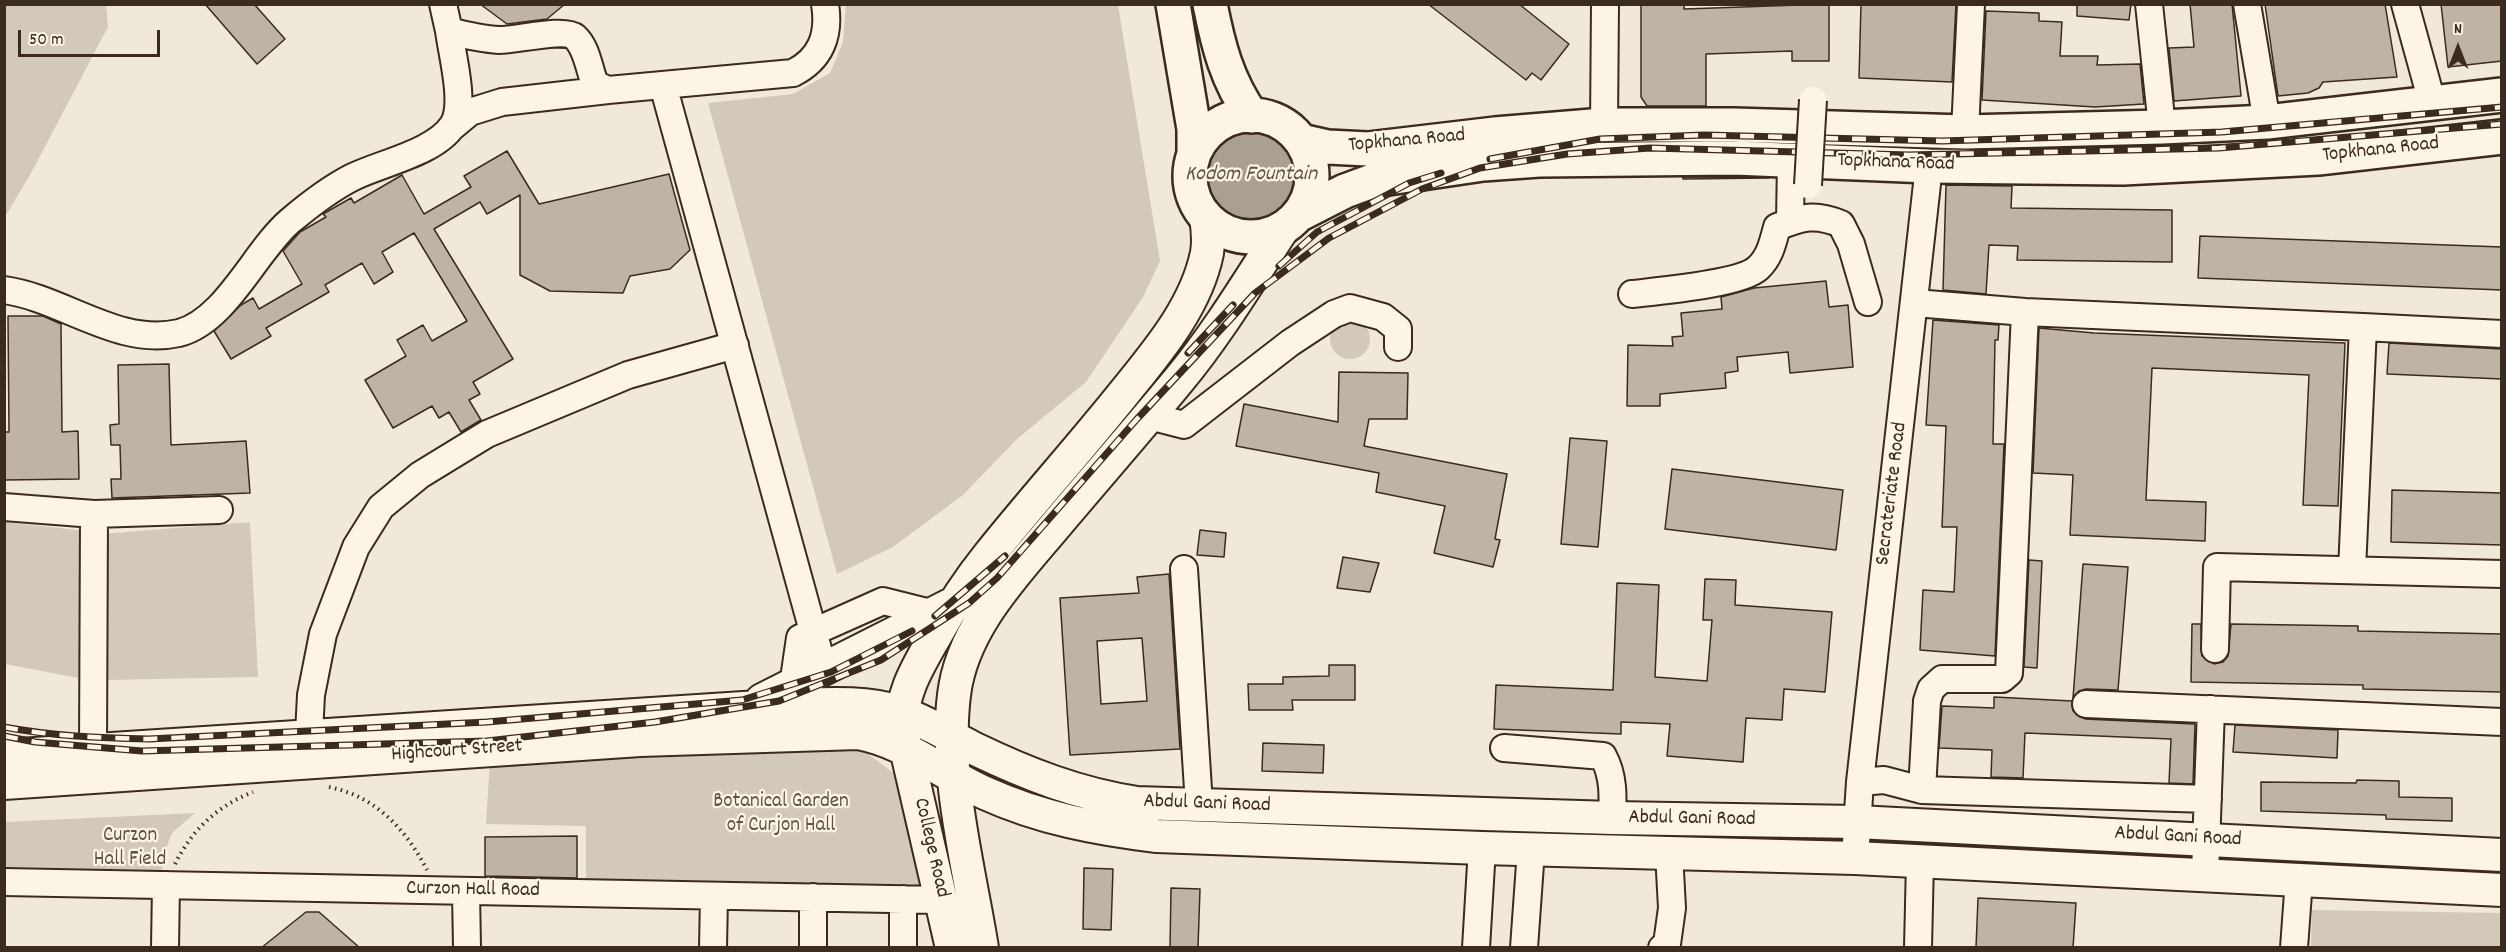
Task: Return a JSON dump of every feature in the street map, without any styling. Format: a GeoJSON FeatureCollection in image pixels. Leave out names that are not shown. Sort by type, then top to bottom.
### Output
{"type":"FeatureCollection","features":[{"type":"Feature","properties":{"kind":"highway"},"geometry":{"type":"LineString","coordinates":[[1173,4],[1194,129],[1191,187],[1199,208],[1206,217],[1229,233],[1257,236],[1291,221],[1308,198],[1312,178],[1307,153],[1301,141],[1276,120],[1251,116],[1227,120],[1214,128],[1194,153]]}},
{"type":"Feature","properties":{"kind":"highway"},"geometry":{"type":"LineString","coordinates":[[1210,4],[1219,49],[1229,79],[1251,116]]}},
{"type":"Feature","properties":{"kind":"highway","name":"Topkhana Road"},"geometry":{"type":"LineString","coordinates":[[1301,141],[1328,147],[1368,149],[1495,134],[1604,125],[1734,125],[1965,132],[2162,127],[2266,122],[2502,95]]}},
{"type":"Feature","properties":{"kind":"highway"},"geometry":{"type":"LineString","coordinates":[[1734,125],[1734,158]]}},
{"type":"Feature","properties":{"kind":"highway","name":"Topkhana Road"},"geometry":{"type":"LineString","coordinates":[[1291,221],[1346,191],[1375,180],[1408,173],[1539,160],[1734,158],[1800,172],[1929,166],[2123,168],[2226,164],[2384,152],[2502,138]]}},
{"type":"Feature","properties":{"kind":"main road"},"geometry":{"type":"LineString","coordinates":[[901,712],[915,671],[944,609],[1098,425],[1170,332],[1200,276],[1209,236],[1206,217]]}},
{"type":"Feature","properties":{"kind":"main road","name":"College Road"},"geometry":{"type":"LineString","coordinates":[[982,948],[962,834],[952,737],[954,695],[961,664],[985,615],[1023,565],[1149,416],[1206,343],[1291,221]]}},
{"type":"Feature","properties":{"kind":"main road"},"geometry":{"type":"LineString","coordinates":[[745,708],[824,671],[944,609]]}},
{"type":"Feature","properties":{"kind":"main road","name":"Highcourt Street"},"geometry":{"type":"LineString","coordinates":[[4,756],[93,750],[312,762],[745,708],[834,704],[872,705],[901,712]]}},
{"type":"Feature","properties":{"kind":"main road","name":"College Road"},"geometry":{"type":"LineString","coordinates":[[901,712],[906,750],[942,900],[951,948]]}},
{"type":"Feature","properties":{"kind":"main road","name":"Abdul Gani Road"},"geometry":{"type":"LineString","coordinates":[[901,712],[1029,774],[1080,791],[1137,803],[1611,818],[1857,822],[2502,855]]}},
{"type":"Feature","properties":{"kind":"main road","name":"Highcourt Street"},"geometry":{"type":"LineString","coordinates":[[4,783],[640,740],[825,732],[869,735],[906,750]]}},
{"type":"Feature","properties":{"kind":"main road","name":"Abdul Gani Road"},"geometry":{"type":"LineString","coordinates":[[906,750],[956,778],[1039,814],[1112,831],[1157,836],[1531,850],[1855,858],[2502,890]]}},
{"type":"Feature","properties":{"kind":"main road"},"geometry":{"type":"LineString","coordinates":[[2336,880],[2338,846]]}},
{"type":"Feature","properties":{"kind":"street"},"geometry":{"type":"LineString","coordinates":[[443,4],[449,31],[459,108],[452,127]]}},
{"type":"Feature","properties":{"kind":"street"},"geometry":{"type":"LineString","coordinates":[[4,290],[44,299],[129,333],[179,333],[194,326],[219,306],[288,222],[352,177],[439,139],[470,112],[502,102],[793,73],[809,65],[818,52],[828,20],[825,4]]}},
{"type":"Feature","properties":{"kind":"street"},"geometry":{"type":"LineString","coordinates":[[1604,125],[1605,4]]}},
{"type":"Feature","properties":{"kind":"street"},"geometry":{"type":"LineString","coordinates":[[1965,132],[1971,4]]}},
{"type":"Feature","properties":{"kind":"street"},"geometry":{"type":"LineString","coordinates":[[2149,4],[2162,127]]}},
{"type":"Feature","properties":{"kind":"street"},"geometry":{"type":"LineString","coordinates":[[2247,4],[2266,122]]}},
{"type":"Feature","properties":{"kind":"street"},"geometry":{"type":"LineString","coordinates":[[2405,4],[2432,102]]}},
{"type":"Feature","properties":{"kind":"street"},"geometry":{"type":"LineString","coordinates":[[449,31],[498,40],[520,40],[564,32],[575,37],[581,47],[595,84],[608,90]]}},
{"type":"Feature","properties":{"kind":"street"},"geometry":{"type":"LineString","coordinates":[[663,85],[824,671]]}},
{"type":"Feature","properties":{"kind":"street"},"geometry":{"type":"LineString","coordinates":[[1790,222],[1813,100]]}},
{"type":"Feature","properties":{"kind":"street","name":"Secrateriate Road"},"geometry":{"type":"LineString","coordinates":[[1855,858],[1860,782],[1929,166]]}},
{"type":"Feature","properties":{"kind":"street"},"geometry":{"type":"LineString","coordinates":[[1632,294],[1734,278],[1756,270],[1768,255],[1777,227],[1801,217],[1826,218],[1841,224],[1851,244],[1868,302]]}},
{"type":"Feature","properties":{"kind":"street"},"geometry":{"type":"LineString","coordinates":[[1915,303],[2025,312],[2502,334]]}},
{"type":"Feature","properties":{"kind":"street"},"geometry":{"type":"LineString","coordinates":[[1149,416],[1184,425],[1290,343],[1334,314],[1350,308],[1383,317],[1398,329],[1398,347]]}},
{"type":"Feature","properties":{"kind":"street"},"geometry":{"type":"LineString","coordinates":[[1923,790],[1927,701],[1931,689],[1942,680],[1949,678],[2002,679],[2009,674],[2025,312]]}},
{"type":"Feature","properties":{"kind":"street"},"geometry":{"type":"LineString","coordinates":[[2352,570],[2363,327]]}},
{"type":"Feature","properties":{"kind":"street"},"geometry":{"type":"LineString","coordinates":[[312,762],[311,695],[323,634],[356,547],[381,507],[420,475],[486,434],[627,375],[735,345]]}},
{"type":"Feature","properties":{"kind":"street"},"geometry":{"type":"LineString","coordinates":[[4,507],[94,514],[219,510]]}},
{"type":"Feature","properties":{"kind":"street"},"geometry":{"type":"LineString","coordinates":[[93,750],[94,514]]}},
{"type":"Feature","properties":{"kind":"street"},"geometry":{"type":"LineString","coordinates":[[2215,649],[2217,567],[2502,574]]}},
{"type":"Feature","properties":{"kind":"street"},"geometry":{"type":"LineString","coordinates":[[1184,569],[1199,806]]}},
{"type":"Feature","properties":{"kind":"street"},"geometry":{"type":"LineString","coordinates":[[793,686],[800,638],[883,601],[944,609]]}},
{"type":"Feature","properties":{"kind":"street"},"geometry":{"type":"LineString","coordinates":[[2086,704],[2502,722]]}},
{"type":"Feature","properties":{"kind":"street"},"geometry":{"type":"LineString","coordinates":[[2205,874],[2211,709]]}},
{"type":"Feature","properties":{"kind":"street"},"geometry":{"type":"LineString","coordinates":[[1504,748],[1603,756],[1610,767],[1611,818]]}},
{"type":"Feature","properties":{"kind":"street"},"geometry":{"type":"LineString","coordinates":[[1860,782],[1884,780],[1923,790],[2208,800]]}},
{"type":"Feature","properties":{"kind":"street"},"geometry":{"type":"LineString","coordinates":[[1476,948],[1482,848]]}},
{"type":"Feature","properties":{"kind":"street"},"geometry":{"type":"LineString","coordinates":[[1524,948],[1531,850]]}},
{"type":"Feature","properties":{"kind":"street"},"geometry":{"type":"LineString","coordinates":[[1662,948],[1667,944],[1672,908],[1669,853]]}},
{"type":"Feature","properties":{"kind":"street"},"geometry":{"type":"LineString","coordinates":[[1918,948],[1920,861]]}},
{"type":"Feature","properties":{"kind":"street"},"geometry":{"type":"LineString","coordinates":[[2294,948],[2299,879]]}},
{"type":"Feature","properties":{"kind":"street","name":"Curzon Hall Road"},"geometry":{"type":"LineString","coordinates":[[4,882],[942,900]]}},
{"type":"Feature","properties":{"kind":"street"},"geometry":{"type":"LineString","coordinates":[[165,948],[166,885]]}},
{"type":"Feature","properties":{"kind":"street"},"geometry":{"type":"LineString","coordinates":[[466,891],[467,948]]}},
{"type":"Feature","properties":{"kind":"street"},"geometry":{"type":"LineString","coordinates":[[713,948],[714,896]]}},
{"type":"Feature","properties":{"kind":"street"},"geometry":{"type":"LineString","coordinates":[[813,897],[813,948]]}},
{"type":"Feature","properties":{"kind":"street"},"geometry":{"type":"LineString","coordinates":[[903,899],[903,948]]}},
{"type":"Feature","properties":{"kind":"path"},"geometry":{"type":"LineString","coordinates":[[312,762],[400,828],[416,848],[434,890]]}},
{"type":"Feature","properties":{"kind":"path"},"geometry":{"type":"LineString","coordinates":[[166,885],[184,846],[199,827],[218,810],[239,797],[263,788]]}},
{"type":"Feature","properties":{"kind":"green space"},"geometry":{"type":"Polygon","coordinates":[[[5,4],[106,5],[108,27],[31,173],[5,217],[5,4]]]}},
{"type":"Feature","properties":{"kind":"green space"},"geometry":{"type":"Polygon","coordinates":[[[846,4],[1118,5],[1160,261],[1143,297],[1086,382],[1017,439],[963,495],[893,547],[837,574],[708,103],[793,94],[830,73],[843,42],[846,4]]]}},
{"type":"Feature","properties":{"kind":"green space"},"geometry":{"type":"Polygon","coordinates":[[[1350,319],[1364,325],[1370,339],[1364,353],[1350,359],[1336,353],[1330,339],[1336,325],[1350,319]]]}},
{"type":"Feature","properties":{"kind":"green space"},"geometry":{"type":"Polygon","coordinates":[[[4,522],[86,531],[78,678],[5,664],[4,522]]]}},
{"type":"Feature","properties":{"kind":"green space"},"geometry":{"type":"Polygon","coordinates":[[[250,522],[258,677],[107,680],[101,534],[250,522]]]}},
{"type":"Feature","properties":{"kind":"green space","name":"Botanical Garden of Curjon Hall"},"geometry":{"type":"Polygon","coordinates":[[[855,744],[904,781],[930,885],[586,888],[586,826],[486,824],[490,759],[855,744]]]}},
{"type":"Feature","properties":{"kind":"green space","name":"Curzon Hall Field"},"geometry":{"type":"Polygon","coordinates":[[[195,813],[172,833],[163,856],[162,883],[5,879],[4,822],[195,813]]]}},
{"type":"Feature","properties":{"kind":"green space"},"geometry":{"type":"Polygon","coordinates":[[[2312,910],[2501,913],[2501,947],[2311,947],[2312,910]]]}},
{"type":"Feature","properties":{"kind":"water","name":"Kodom Fountain"},"geometry":{"type":"Polygon","coordinates":[[[1251,133],[1267,137],[1281,146],[1290,160],[1294,176],[1290,192],[1281,206],[1267,215],[1251,219],[1235,215],[1221,206],[1212,192],[1208,176],[1212,160],[1221,146],[1235,137],[1251,133]]]}},
{"type":"Feature","properties":{"kind":"building"},"geometry":{"type":"Polygon","coordinates":[[[205,4],[254,4],[285,39],[257,64],[205,4]]]}},
{"type":"Feature","properties":{"kind":"building"},"geometry":{"type":"Polygon","coordinates":[[[480,4],[565,4],[547,19],[507,24],[480,4]]]}},
{"type":"Feature","properties":{"kind":"building"},"geometry":{"type":"Polygon","coordinates":[[[1428,4],[1519,4],[1569,44],[1541,80],[1532,73],[1526,80],[1428,4]]]}},
{"type":"Feature","properties":{"kind":"building"},"geometry":{"type":"Polygon","coordinates":[[[1641,4],[1684,4],[1684,9],[1829,4],[1829,61],[1792,61],[1792,51],[1706,54],[1706,106],[1647,106],[1641,97],[1641,4]]]}},
{"type":"Feature","properties":{"kind":"building"},"geometry":{"type":"Polygon","coordinates":[[[1861,4],[1956,4],[1952,82],[1859,78],[1861,4]]]}},
{"type":"Feature","properties":{"kind":"building"},"geometry":{"type":"Polygon","coordinates":[[[2077,4],[2131,4],[2129,20],[2077,16],[2077,4]]]}},
{"type":"Feature","properties":{"kind":"building"},"geometry":{"type":"Polygon","coordinates":[[[2190,4],[2232,4],[2241,96],[2174,101],[2169,48],[2194,47],[2190,4]]]}},
{"type":"Feature","properties":{"kind":"building"},"geometry":{"type":"Polygon","coordinates":[[[2265,4],[2385,4],[2397,77],[2323,82],[2319,88],[2308,93],[2278,96],[2265,4]]]}},
{"type":"Feature","properties":{"kind":"building"},"geometry":{"type":"Polygon","coordinates":[[[2441,4],[2502,4],[2502,61],[2448,67],[2441,4]]]}},
{"type":"Feature","properties":{"kind":"building"},"geometry":{"type":"Polygon","coordinates":[[[1986,11],[2039,13],[2039,21],[2062,22],[2060,56],[2098,56],[2097,65],[2140,64],[2144,104],[2095,107],[1982,100],[1986,11]]]}},
{"type":"Feature","properties":{"kind":"building"},"geometry":{"type":"Polygon","coordinates":[[[2189,145],[2123,149],[2053,149],[2163,146],[2189,145]]]}},
{"type":"Feature","properties":{"kind":"building"},"geometry":{"type":"Polygon","coordinates":[[[507,151],[539,204],[669,174],[690,250],[670,269],[630,276],[623,293],[550,291],[520,275],[520,195],[487,214],[480,202],[434,229],[513,359],[473,382],[480,394],[469,400],[481,420],[461,432],[449,412],[439,418],[432,406],[393,428],[365,380],[406,356],[397,340],[423,325],[432,341],[467,321],[414,233],[382,252],[393,272],[374,284],[362,263],[325,285],[329,292],[266,328],[271,336],[231,359],[214,331],[241,305],[253,298],[259,309],[302,284],[283,251],[300,232],[326,217],[323,214],[351,198],[354,203],[402,175],[424,214],[471,187],[464,176],[507,151]]]}},
{"type":"Feature","properties":{"kind":"building"},"geometry":{"type":"Polygon","coordinates":[[[1683,177],[1734,177],[1769,178],[1683,179],[1683,177]]]}},
{"type":"Feature","properties":{"kind":"building"},"geometry":{"type":"Polygon","coordinates":[[[1946,185],[2012,186],[2011,208],[2172,210],[2172,262],[2017,260],[2018,246],[1989,245],[1986,294],[1943,290],[1946,185]]]}},
{"type":"Feature","properties":{"kind":"building"},"geometry":{"type":"Polygon","coordinates":[[[2200,236],[2502,247],[2502,290],[2198,278],[2200,236]]]}},
{"type":"Feature","properties":{"kind":"building"},"geometry":{"type":"Polygon","coordinates":[[[1826,281],[1829,307],[1848,305],[1853,367],[1790,373],[1788,352],[1737,357],[1738,371],[1725,373],[1726,388],[1660,394],[1660,406],[1627,406],[1628,345],[1673,346],[1672,337],[1683,336],[1681,313],[1722,309],[1721,297],[1754,288],[1826,281]]]}},
{"type":"Feature","properties":{"kind":"building"},"geometry":{"type":"Polygon","coordinates":[[[8,316],[43,316],[61,324],[62,432],[78,431],[79,479],[4,480],[4,432],[9,432],[8,316]]]}},
{"type":"Feature","properties":{"kind":"building"},"geometry":{"type":"Polygon","coordinates":[[[1933,320],[1999,325],[1998,340],[1995,340],[1993,444],[2004,444],[1995,656],[1920,650],[1923,590],[1954,592],[1957,527],[1942,527],[1946,426],[1926,425],[1933,320]]]}},
{"type":"Feature","properties":{"kind":"building"},"geometry":{"type":"Polygon","coordinates":[[[2039,328],[2094,333],[2345,343],[2338,506],[2303,505],[2309,375],[2152,368],[2146,500],[2206,502],[2205,541],[2070,535],[2073,475],[2033,473],[2039,328]]]}},
{"type":"Feature","properties":{"kind":"building"},"geometry":{"type":"Polygon","coordinates":[[[2389,343],[2502,349],[2502,379],[2387,374],[2389,343]]]}},
{"type":"Feature","properties":{"kind":"building"},"geometry":{"type":"Polygon","coordinates":[[[169,364],[171,445],[246,441],[250,493],[112,498],[111,479],[121,479],[120,445],[111,445],[110,425],[119,424],[118,365],[169,364]]]}},
{"type":"Feature","properties":{"kind":"building"},"geometry":{"type":"Polygon","coordinates":[[[1339,372],[1408,373],[1407,419],[1369,419],[1364,446],[1507,474],[1495,539],[1500,540],[1493,567],[1434,553],[1445,506],[1376,492],[1379,473],[1236,446],[1244,404],[1338,422],[1339,372]]]}},
{"type":"Feature","properties":{"kind":"building"},"geometry":{"type":"Polygon","coordinates":[[[1570,438],[1607,441],[1598,547],[1561,544],[1570,438]]]}},
{"type":"Feature","properties":{"kind":"building"},"geometry":{"type":"Polygon","coordinates":[[[1672,469],[1843,490],[1836,550],[1665,529],[1672,469]]]}},
{"type":"Feature","properties":{"kind":"building"},"geometry":{"type":"Polygon","coordinates":[[[2392,490],[2502,493],[2502,545],[2391,542],[2392,490]]]}},
{"type":"Feature","properties":{"kind":"building"},"geometry":{"type":"Polygon","coordinates":[[[1200,530],[1226,533],[1224,557],[1197,555],[1200,530]]]}},
{"type":"Feature","properties":{"kind":"building"},"geometry":{"type":"Polygon","coordinates":[[[1343,557],[1379,563],[1370,592],[1337,588],[1343,557]]]}},
{"type":"Feature","properties":{"kind":"building"},"geometry":{"type":"Polygon","coordinates":[[[2029,560],[2042,561],[2037,668],[2024,667],[2029,560]]]}},
{"type":"Feature","properties":{"kind":"building"},"geometry":{"type":"Polygon","coordinates":[[[2083,564],[2128,567],[2118,690],[2086,689],[2079,691],[2073,698],[2083,564]]]}},
{"type":"Feature","properties":{"kind":"building"},"geometry":{"type":"Polygon","coordinates":[[[1169,574],[1180,749],[1070,755],[1060,598],[1139,593],[1137,577],[1169,574]],[[1142,638],[1097,641],[1101,704],[1147,701],[1142,638]]]}},
{"type":"Feature","properties":{"kind":"building"},"geometry":{"type":"Polygon","coordinates":[[[1705,579],[1736,580],[1735,605],[1832,612],[1825,692],[1784,689],[1782,720],[1746,718],[1743,762],[1667,756],[1670,724],[1621,722],[1621,734],[1494,729],[1496,685],[1613,690],[1617,583],[1659,585],[1655,677],[1707,681],[1712,620],[1703,620],[1705,579]]]}},
{"type":"Feature","properties":{"kind":"building"},"geometry":{"type":"Polygon","coordinates":[[[2192,624],[2201,624],[2202,656],[2214,664],[2223,662],[2228,656],[2231,624],[2358,626],[2358,631],[2502,634],[2502,692],[2363,689],[2363,685],[2191,682],[2192,624]]]}},
{"type":"Feature","properties":{"kind":"building"},"geometry":{"type":"Polygon","coordinates":[[[1329,665],[1355,665],[1355,700],[1292,700],[1293,710],[1249,710],[1248,684],[1283,684],[1283,677],[1329,676],[1329,665]]]}},
{"type":"Feature","properties":{"kind":"building"},"geometry":{"type":"Polygon","coordinates":[[[1994,697],[2072,701],[2073,711],[2085,719],[2195,724],[2193,784],[2169,783],[2171,739],[2025,733],[2023,778],[1991,777],[1992,750],[1939,748],[1942,706],[1994,708],[1994,697]]]}},
{"type":"Feature","properties":{"kind":"building"},"geometry":{"type":"Polygon","coordinates":[[[2235,725],[2338,730],[2337,758],[2233,752],[2235,725]]]}},
{"type":"Feature","properties":{"kind":"building"},"geometry":{"type":"Polygon","coordinates":[[[1263,743],[1324,745],[1323,773],[1262,771],[1263,743]]]}},
{"type":"Feature","properties":{"kind":"building"},"geometry":{"type":"Polygon","coordinates":[[[2357,780],[2399,781],[2399,797],[2452,798],[2452,821],[2386,819],[2386,815],[2261,811],[2261,782],[2356,783],[2357,780]]]}},
{"type":"Feature","properties":{"kind":"building"},"geometry":{"type":"Polygon","coordinates":[[[577,836],[577,878],[485,876],[485,837],[577,836]]]}},
{"type":"Feature","properties":{"kind":"building"},"geometry":{"type":"Polygon","coordinates":[[[1084,868],[1113,869],[1111,930],[1083,929],[1084,868]]]}},
{"type":"Feature","properties":{"kind":"building"},"geometry":{"type":"Polygon","coordinates":[[[1171,888],[1200,889],[1198,948],[1170,948],[1171,888]]]}},
{"type":"Feature","properties":{"kind":"building"},"geometry":{"type":"Polygon","coordinates":[[[1978,898],[2076,903],[2073,948],[1976,948],[1978,898]]]}},
{"type":"Feature","properties":{"kind":"building"},"geometry":{"type":"Polygon","coordinates":[[[306,912],[319,912],[360,948],[261,948],[306,912]]]}},
{"type":"Feature","properties":{"kind":"railway"},"geometry":{"type":"LineString","coordinates":[[1490,159],[1600,139],[1704,135],[1942,141],[2222,132],[2502,107]]}},
{"type":"Feature","properties":{"kind":"railway"},"geometry":{"type":"LineString","coordinates":[[4,736],[35,742],[142,751],[487,741],[655,722],[779,701],[881,660],[969,603],[997,578],[1137,419],[1255,293],[1329,238],[1422,189],[1480,168],[1567,154],[1650,148],[1909,155],[2219,148],[2502,124]]}},
{"type":"Feature","properties":{"kind":"railway"},"geometry":{"type":"LineString","coordinates":[[1279,266],[1317,232],[1409,183],[1441,173]]}},
{"type":"Feature","properties":{"kind":"railway"},"geometry":{"type":"LineString","coordinates":[[1188,353],[1233,305]]}},
{"type":"Feature","properties":{"kind":"railway"},"geometry":{"type":"LineString","coordinates":[[935,616],[1005,556]]}},
{"type":"Feature","properties":{"kind":"railway"},"geometry":{"type":"LineString","coordinates":[[4,727],[76,736],[149,739],[487,722],[742,700],[831,672],[912,631]]}}]}
